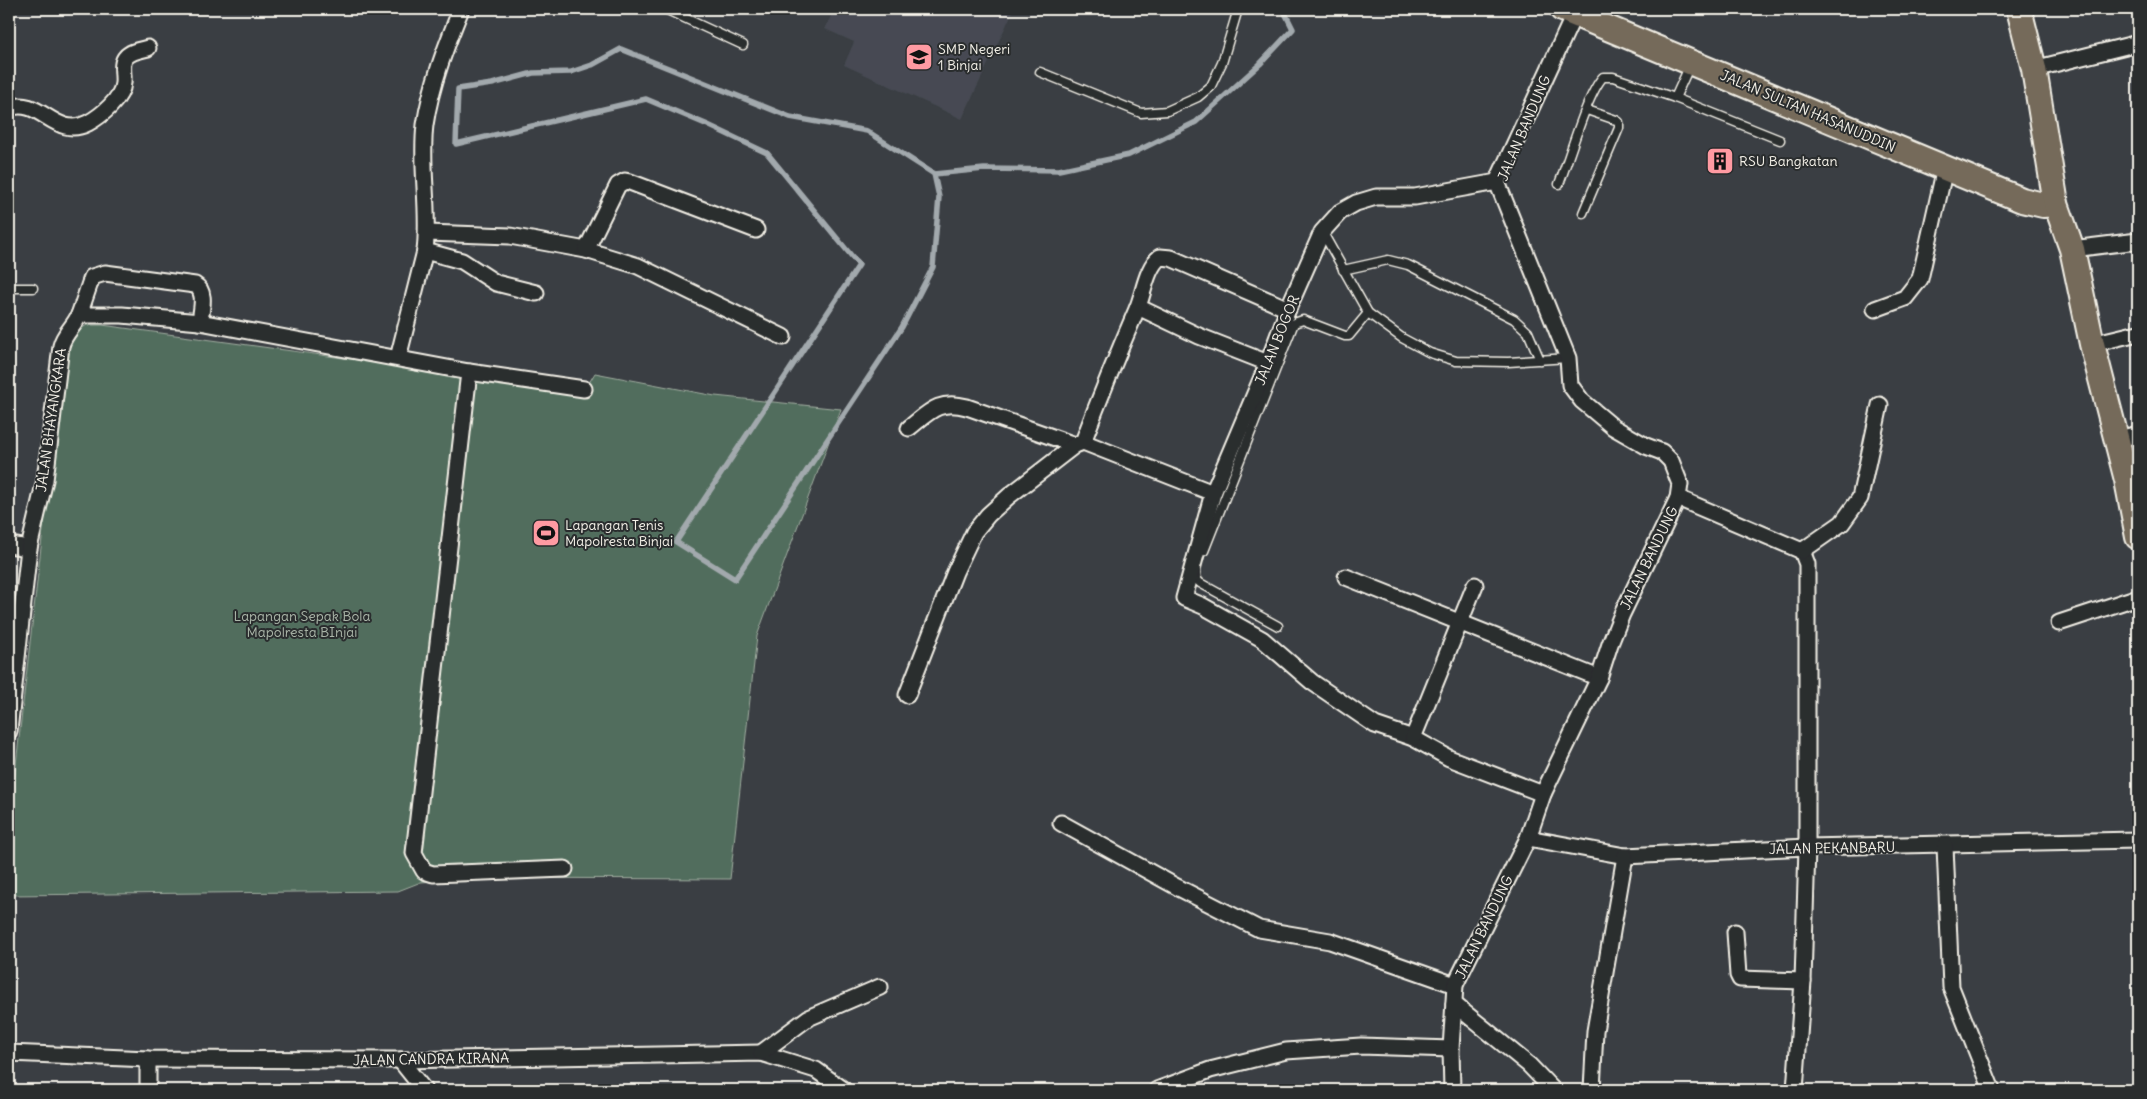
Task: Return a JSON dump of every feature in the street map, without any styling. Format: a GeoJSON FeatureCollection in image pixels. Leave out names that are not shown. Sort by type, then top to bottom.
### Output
{"type":"FeatureCollection","features":[{"type":"Feature","properties":{"kind":"main road"},"geometry":{"type":"LineString","coordinates":[[2019,9],[2034,69],[2056,204],[2072,249],[2092,344],[2127,437],[2127,480],[2138,537]]}},
{"type":"Feature","properties":{"kind":"main road","name":"JALAN SULTAN HASANUDDIN"},"geometry":{"type":"LineString","coordinates":[[1568,12],[2022,200],[2043,205],[2056,204]]}},
{"type":"Feature","properties":{"kind":"street"},"geometry":{"type":"LineString","coordinates":[[398,358],[425,251],[427,233],[424,180],[426,125],[443,53],[461,9]]}},
{"type":"Feature","properties":{"kind":"street","name":"JALAN BANDUNG"},"geometry":{"type":"LineString","coordinates":[[1452,1090],[1451,1050],[1455,985],[1528,838],[1544,794],[1599,678],[1622,614],[1678,498],[1680,484],[1671,461],[1662,452],[1646,446],[1613,427],[1582,401],[1570,385],[1568,358],[1498,182],[1568,12]]}},
{"type":"Feature","properties":{"kind":"street"},"geometry":{"type":"LineString","coordinates":[[2034,69],[2138,43]]}},
{"type":"Feature","properties":{"kind":"street"},"geometry":{"type":"LineString","coordinates":[[9,108],[18,105],[28,106],[57,124],[67,127],[78,127],[95,117],[112,103],[122,90],[123,64],[126,56],[148,48]]}},
{"type":"Feature","properties":{"kind":"street"},"geometry":{"type":"LineString","coordinates":[[1875,309],[1905,298],[1920,279],[1945,168]]}},
{"type":"Feature","properties":{"kind":"street"},"geometry":{"type":"LineString","coordinates":[[586,250],[618,185],[625,181],[756,230]]}},
{"type":"Feature","properties":{"kind":"street","name":"JALAN BOGOR"},"geometry":{"type":"LineString","coordinates":[[1413,738],[1375,725],[1357,714],[1312,682],[1262,639],[1203,606],[1184,598],[1213,493],[1268,364],[1288,309],[1322,232],[1340,212],[1356,202],[1376,197],[1415,197],[1498,182]]}},
{"type":"Feature","properties":{"kind":"street"},"geometry":{"type":"LineString","coordinates":[[427,233],[510,236],[586,250],[638,266],[783,338]]}},
{"type":"Feature","properties":{"kind":"street"},"geometry":{"type":"LineString","coordinates":[[2072,249],[2138,241]]}},
{"type":"Feature","properties":{"kind":"street"},"geometry":{"type":"LineString","coordinates":[[425,251],[462,261],[496,283],[536,293]]}},
{"type":"Feature","properties":{"kind":"street"},"geometry":{"type":"LineString","coordinates":[[907,695],[955,572],[974,532],[1008,496],[1079,444],[1138,307],[1153,262],[1162,257],[1171,258],[1288,309]]}},
{"type":"Feature","properties":{"kind":"street","name":"JALAN BHAYANGKARA"},"geometry":{"type":"LineString","coordinates":[[9,730],[29,548],[45,480],[63,337],[74,326],[92,277],[105,273],[200,288],[203,294],[200,322]]}},
{"type":"Feature","properties":{"kind":"street"},"geometry":{"type":"LineString","coordinates":[[1138,307],[1199,336],[1268,364]]}},
{"type":"Feature","properties":{"kind":"street"},"geometry":{"type":"LineString","coordinates":[[79,315],[115,314],[200,322],[470,372],[584,389]]}},
{"type":"Feature","properties":{"kind":"street"},"geometry":{"type":"LineString","coordinates":[[2092,344],[2138,333]]}},
{"type":"Feature","properties":{"kind":"street"},"geometry":{"type":"LineString","coordinates":[[470,372],[414,853],[424,871],[433,874],[564,869]]}},
{"type":"Feature","properties":{"kind":"street"},"geometry":{"type":"LineString","coordinates":[[908,428],[933,409],[949,403],[967,406],[1079,444],[1213,493]]}},
{"type":"Feature","properties":{"kind":"street"},"geometry":{"type":"LineString","coordinates":[[1802,551],[1842,524],[1860,498],[1880,405]]}},
{"type":"Feature","properties":{"kind":"street"},"geometry":{"type":"LineString","coordinates":[[1678,498],[1802,551],[1806,564],[1807,847],[1803,981],[1795,1090]]}},
{"type":"Feature","properties":{"kind":"street"},"geometry":{"type":"LineString","coordinates":[[9,545],[29,548]]}},
{"type":"Feature","properties":{"kind":"street"},"geometry":{"type":"LineString","coordinates":[[1346,577],[1599,678]]}},
{"type":"Feature","properties":{"kind":"street"},"geometry":{"type":"LineString","coordinates":[[1475,585],[1413,738],[1448,758],[1544,794]]}},
{"type":"Feature","properties":{"kind":"street"},"geometry":{"type":"LineString","coordinates":[[2058,623],[2138,597]]}},
{"type":"Feature","properties":{"kind":"street"},"geometry":{"type":"LineString","coordinates":[[1061,823],[1177,887],[1259,928],[1330,942],[1455,985]]}},
{"type":"Feature","properties":{"kind":"street","name":"JALAN PEKANBARU"},"geometry":{"type":"LineString","coordinates":[[1528,838],[1625,856],[1807,847],[1945,846],[2138,840]]}},
{"type":"Feature","properties":{"kind":"street"},"geometry":{"type":"LineString","coordinates":[[1945,846],[1951,987],[1992,1090]]}},
{"type":"Feature","properties":{"kind":"street"},"geometry":{"type":"LineString","coordinates":[[1592,1090],[1595,1031],[1625,856]]}},
{"type":"Feature","properties":{"kind":"street"},"geometry":{"type":"LineString","coordinates":[[1736,932],[1738,976],[1740,979],[1803,981]]}},
{"type":"Feature","properties":{"kind":"street"},"geometry":{"type":"LineString","coordinates":[[761,1052],[808,1018],[880,987]]}},
{"type":"Feature","properties":{"kind":"street"},"geometry":{"type":"LineString","coordinates":[[1454,1004],[1530,1065],[1553,1090]]}},
{"type":"Feature","properties":{"kind":"street"},"geometry":{"type":"LineString","coordinates":[[1157,1090],[1210,1070],[1286,1051],[1361,1046],[1451,1050]]}},
{"type":"Feature","properties":{"kind":"street","name":"JALAN CANDRA KIRANA"},"geometry":{"type":"LineString","coordinates":[[9,1053],[148,1059],[400,1060],[761,1052],[816,1070],[844,1090]]}},
{"type":"Feature","properties":{"kind":"street"},"geometry":{"type":"LineString","coordinates":[[148,1059],[148,1090]]}},
{"type":"Feature","properties":{"kind":"street"},"geometry":{"type":"LineString","coordinates":[[400,1060],[424,1090]]}},
{"type":"Feature","properties":{"kind":"lane"},"geometry":{"type":"LineString","coordinates":[[665,9],[742,44]]}},
{"type":"Feature","properties":{"kind":"lane"},"geometry":{"type":"LineString","coordinates":[[1040,72],[1141,113],[1167,111],[1198,97],[1211,86],[1222,63],[1238,9]]}},
{"type":"Feature","properties":{"kind":"lane"},"geometry":{"type":"LineString","coordinates":[[1674,98],[1691,62]]}},
{"type":"Feature","properties":{"kind":"lane"},"geometry":{"type":"LineString","coordinates":[[1559,184],[1598,82],[1603,77],[1613,77],[1674,98],[1780,140]]}},
{"type":"Feature","properties":{"kind":"lane"},"geometry":{"type":"LineString","coordinates":[[1583,213],[1619,128],[1616,120],[1587,110]]}},
{"type":"Feature","properties":{"kind":"lane"},"geometry":{"type":"LineString","coordinates":[[1322,232],[1368,313],[1402,338],[1430,353],[1456,361],[1508,362],[1568,358]]}},
{"type":"Feature","properties":{"kind":"lane"},"geometry":{"type":"LineString","coordinates":[[1343,270],[1388,260],[1408,265],[1514,319],[1528,332],[1540,360]]}},
{"type":"Feature","properties":{"kind":"lane"},"geometry":{"type":"LineString","coordinates":[[9,288],[33,288]]}},
{"type":"Feature","properties":{"kind":"lane"},"geometry":{"type":"LineString","coordinates":[[1278,626],[1200,583],[1197,580],[1196,570],[1294,323],[1303,320],[1349,336],[1368,313]]}},
{"type":"Feature","properties":{"kind":"shaded area","name":"SMP Negeri 1 Binjai"},"geometry":{"type":"Polygon","coordinates":[[[834,9],[1014,9],[962,119],[844,65],[854,42],[825,29],[834,9]]]}},
{"type":"Feature","properties":{"kind":"green space","name":"Lapangan Sepak Bola Mapolresta BInjai"},"geometry":{"type":"Polygon","coordinates":[[[87,325],[102,325],[584,391],[595,373],[715,396],[841,409],[757,636],[730,879],[481,878],[421,882],[398,891],[9,895],[9,825],[65,339],[87,325]]]}},
{"type":"Feature","properties":{"kind":"waterway"},"geometry":{"type":"LineString","coordinates":[[934,174],[984,169],[1059,170],[1129,155],[1196,122],[1260,64],[1293,29],[1283,9]]}},
{"type":"Feature","properties":{"kind":"waterway"},"geometry":{"type":"LineString","coordinates":[[621,49],[790,117],[867,131],[934,174],[939,197],[933,267],[902,327],[735,579],[676,542],[859,265],[767,153],[708,125],[646,99],[456,144],[458,89],[492,84],[533,73],[571,72],[592,65],[621,49]]}},
{"type":"Feature","properties":{"kind":"place","name":"SMP Negeri 1 Binjai"},"geometry":{"type":"Point","coordinates":[919,57]}},
{"type":"Feature","properties":{"kind":"place","name":"RSU Bangkatan"},"geometry":{"type":"Point","coordinates":[1720,161]}},
{"type":"Feature","properties":{"kind":"place","name":"Lapangan Tenis Mapolresta Binjai"},"geometry":{"type":"Point","coordinates":[546,533]}}]}
